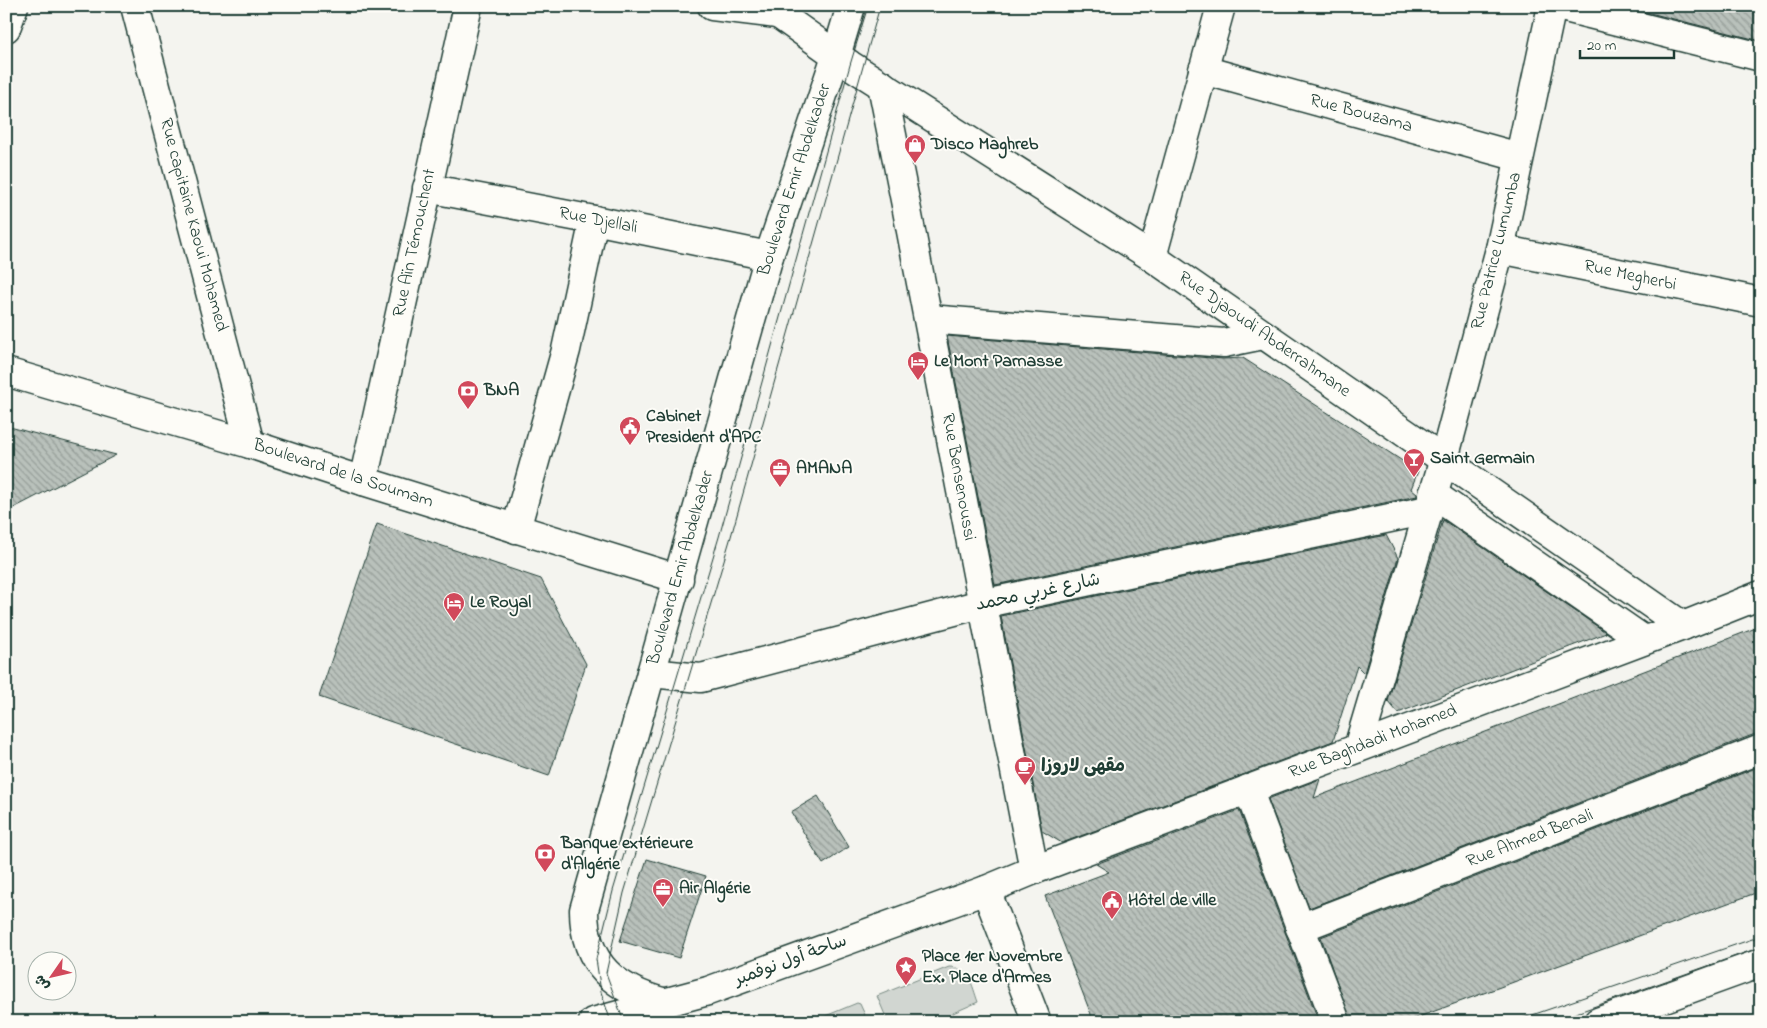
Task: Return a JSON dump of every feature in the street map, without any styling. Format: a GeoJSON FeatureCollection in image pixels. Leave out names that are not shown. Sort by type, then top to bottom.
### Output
{"type":"FeatureCollection","features":[{"type":"Feature","properties":{"kind":"street"},"geometry":{"type":"LineString","coordinates":[[6,28],[14,6]]}},
{"type":"Feature","properties":{"kind":"street","name":"Rue capitaine Kaoui Mohamed"},"geometry":{"type":"LineString","coordinates":[[135,6],[250,444]]}},
{"type":"Feature","properties":{"kind":"street","name":"Rue Aïn Témouchent"},"geometry":{"type":"LineString","coordinates":[[363,481],[468,6]]}},
{"type":"Feature","properties":{"kind":"street"},"geometry":{"type":"LineString","coordinates":[[712,6],[772,10]]}},
{"type":"Feature","properties":{"kind":"street","name":"Boulevard Emir Abdelkader"},"geometry":{"type":"LineString","coordinates":[[666,1003],[634,993],[619,984],[606,972],[596,959],[586,936],[584,910],[679,580],[769,256],[851,6]]}},
{"type":"Feature","properties":{"kind":"street"},"geometry":{"type":"LineString","coordinates":[[1152,257],[1221,6]]}},
{"type":"Feature","properties":{"kind":"street","name":"Rue Patrice Lumumba"},"geometry":{"type":"LineString","coordinates":[[1358,748],[1444,459],[1500,249],[1552,6]]}},
{"type":"Feature","properties":{"kind":"street"},"geometry":{"type":"LineString","coordinates":[[1557,6],[1761,57]]}},
{"type":"Feature","properties":{"kind":"street","name":"Rue Djaoudi Abderrahmane"},"geometry":{"type":"LineString","coordinates":[[772,10],[836,56],[1152,257],[1683,626]]}},
{"type":"Feature","properties":{"kind":"street","name":"Rue Bouzama"},"geometry":{"type":"LineString","coordinates":[[1204,70],[1519,157]]}},
{"type":"Feature","properties":{"kind":"street","name":"Rue Bensenoussi"},"geometry":{"type":"LineString","coordinates":[[882,85],[1034,870]]}},
{"type":"Feature","properties":{"kind":"street","name":"Rue Djellali"},"geometry":{"type":"LineString","coordinates":[[427,188],[769,256]]}},
{"type":"Feature","properties":{"kind":"street"},"geometry":{"type":"LineString","coordinates":[[516,528],[566,350],[594,220]]}},
{"type":"Feature","properties":{"kind":"street","name":"Rue Megherbi"},"geometry":{"type":"LineString","coordinates":[[1500,249],[1761,302]]}},
{"type":"Feature","properties":{"kind":"street"},"geometry":{"type":"LineString","coordinates":[[929,320],[1224,343],[1263,335]]}},
{"type":"Feature","properties":{"kind":"street","name":"Boulevard de la Soumam"},"geometry":{"type":"LineString","coordinates":[[6,372],[250,444],[679,580]]}},
{"type":"Feature","properties":{"kind":"street"},"geometry":{"type":"LineString","coordinates":[[1431,502],[1644,640]]}},
{"type":"Feature","properties":{"kind":"street","name":"شارع غربي محمد"},"geometry":{"type":"LineString","coordinates":[[651,673],[701,678],[981,604],[1431,502]]}},
{"type":"Feature","properties":{"kind":"street","name":"Rue Baghdadi Mohamed"},"geometry":{"type":"LineString","coordinates":[[986,890],[1034,870],[1761,595]]}},
{"type":"Feature","properties":{"kind":"street","name":"Rue Ahmed Benali"},"geometry":{"type":"LineString","coordinates":[[1300,928],[1761,749]]}},
{"type":"Feature","properties":{"kind":"street"},"geometry":{"type":"LineString","coordinates":[[1248,789],[1336,1022]]}},
{"type":"Feature","properties":{"kind":"street"},"geometry":{"type":"LineString","coordinates":[[986,890],[1037,1022]]}},
{"type":"Feature","properties":{"kind":"street","name":"ساحة أول نوفمبر"},"geometry":{"type":"LineString","coordinates":[[593,1022],[708,991],[986,890]]}},
{"type":"Feature","properties":{"kind":"street"},"geometry":{"type":"LineString","coordinates":[[1598,1022],[1761,962]]}},
{"type":"Feature","properties":{"kind":"shaded area"},"geometry":{"type":"Polygon","coordinates":[[[949,967],[962,970],[966,974],[972,984],[978,1002],[953,1013],[956,1022],[888,1022],[877,996],[949,967]]]}},
{"type":"Feature","properties":{"kind":"shaded area"},"geometry":{"type":"Polygon","coordinates":[[[857,1003],[860,1004],[865,1015],[860,1019],[840,1023],[811,1022],[857,1003]]]}},
{"type":"Feature","properties":{"kind":"building"},"geometry":{"type":"Polygon","coordinates":[[[1622,6],[1761,6],[1761,41],[1622,6]]]}},
{"type":"Feature","properties":{"kind":"building"},"geometry":{"type":"Polygon","coordinates":[[[947,336],[1223,359],[1243,358],[1418,471],[1411,489],[1417,496],[995,585],[947,336]]]}},
{"type":"Feature","properties":{"kind":"building"},"geometry":{"type":"Polygon","coordinates":[[[6,426],[116,455],[6,512],[6,426]]]}},
{"type":"Feature","properties":{"kind":"building"},"geometry":{"type":"Polygon","coordinates":[[[1443,520],[1606,633],[1398,713],[1388,701],[1443,520]]]}},
{"type":"Feature","properties":{"kind":"building","name":"Le Royal"},"geometry":{"type":"Polygon","coordinates":[[[377,524],[541,579],[586,664],[549,776],[319,697],[377,524]]]}},
{"type":"Feature","properties":{"kind":"building"},"geometry":{"type":"Polygon","coordinates":[[[1386,535],[1398,558],[1364,673],[1357,666],[1333,741],[1062,843],[1042,831],[1001,616],[1386,535]]]}},
{"type":"Feature","properties":{"kind":"building"},"geometry":{"type":"Polygon","coordinates":[[[1761,626],[1761,734],[1755,734],[1309,908],[1268,799],[1320,779],[1314,798],[1761,626]]]}},
{"type":"Feature","properties":{"kind":"building"},"geometry":{"type":"Polygon","coordinates":[[[1761,766],[1761,891],[1405,1022],[1351,1022],[1321,937],[1761,766]]]}},
{"type":"Feature","properties":{"kind":"building"},"geometry":{"type":"Polygon","coordinates":[[[818,796],[849,847],[823,864],[791,812],[818,796]]]}},
{"type":"Feature","properties":{"kind":"building","name":"Hôtel de ville"},"geometry":{"type":"Polygon","coordinates":[[[1239,810],[1319,1022],[1094,1022],[1045,896],[1109,872],[1096,864],[1239,810]]]}},
{"type":"Feature","properties":{"kind":"building","name":"Air Algérie"},"geometry":{"type":"Polygon","coordinates":[[[647,859],[706,876],[679,958],[620,941],[647,859]]]}},
{"type":"Feature","properties":{"kind":"tram line"},"geometry":{"type":"LineString","coordinates":[[611,1022],[601,992],[596,959],[613,891],[719,537],[868,6]]}},
{"type":"Feature","properties":{"kind":"tram line"},"geometry":{"type":"LineString","coordinates":[[624,1022],[606,973],[624,893],[730,540],[880,6]]}},
{"type":"Feature","properties":{"kind":"tram line"},"geometry":{"type":"LineString","coordinates":[[1512,1022],[1761,936]]}},
{"type":"Feature","properties":{"kind":"tram line"},"geometry":{"type":"LineString","coordinates":[[1551,1022],[1761,947]]}},
{"type":"Feature","properties":{"kind":"place","name":"Disco Maghreb"},"geometry":{"type":"Point","coordinates":[915,164]}},
{"type":"Feature","properties":{"kind":"place","name":"Le Mont Parnasse"},"geometry":{"type":"Point","coordinates":[918,381]}},
{"type":"Feature","properties":{"kind":"place","name":"BNA"},"geometry":{"type":"Point","coordinates":[468,410]}},
{"type":"Feature","properties":{"kind":"place","name":"Cabinet President d'APC"},"geometry":{"type":"Point","coordinates":[630,446]}},
{"type":"Feature","properties":{"kind":"place","name":"Saint Germain"},"geometry":{"type":"Point","coordinates":[1414,478]}},
{"type":"Feature","properties":{"kind":"place","name":"AMANA"},"geometry":{"type":"Point","coordinates":[780,488]}},
{"type":"Feature","properties":{"kind":"place","name":"Le Royal"},"geometry":{"type":"Point","coordinates":[454,622]}},
{"type":"Feature","properties":{"kind":"place","name":"مقهى لاروزا"},"geometry":{"type":"Point","coordinates":[1025,786]}},
{"type":"Feature","properties":{"kind":"place","name":"Banque extérieure d'Algérie"},"geometry":{"type":"Point","coordinates":[545,873]}},
{"type":"Feature","properties":{"kind":"place","name":"Air Algérie"},"geometry":{"type":"Point","coordinates":[663,908]}},
{"type":"Feature","properties":{"kind":"place","name":"Hôtel de ville"},"geometry":{"type":"Point","coordinates":[1112,920]}},
{"type":"Feature","properties":{"kind":"place","name":"Place 1er Novembre Ex. Place d'Armes"},"geometry":{"type":"Point","coordinates":[906,986]}}]}
